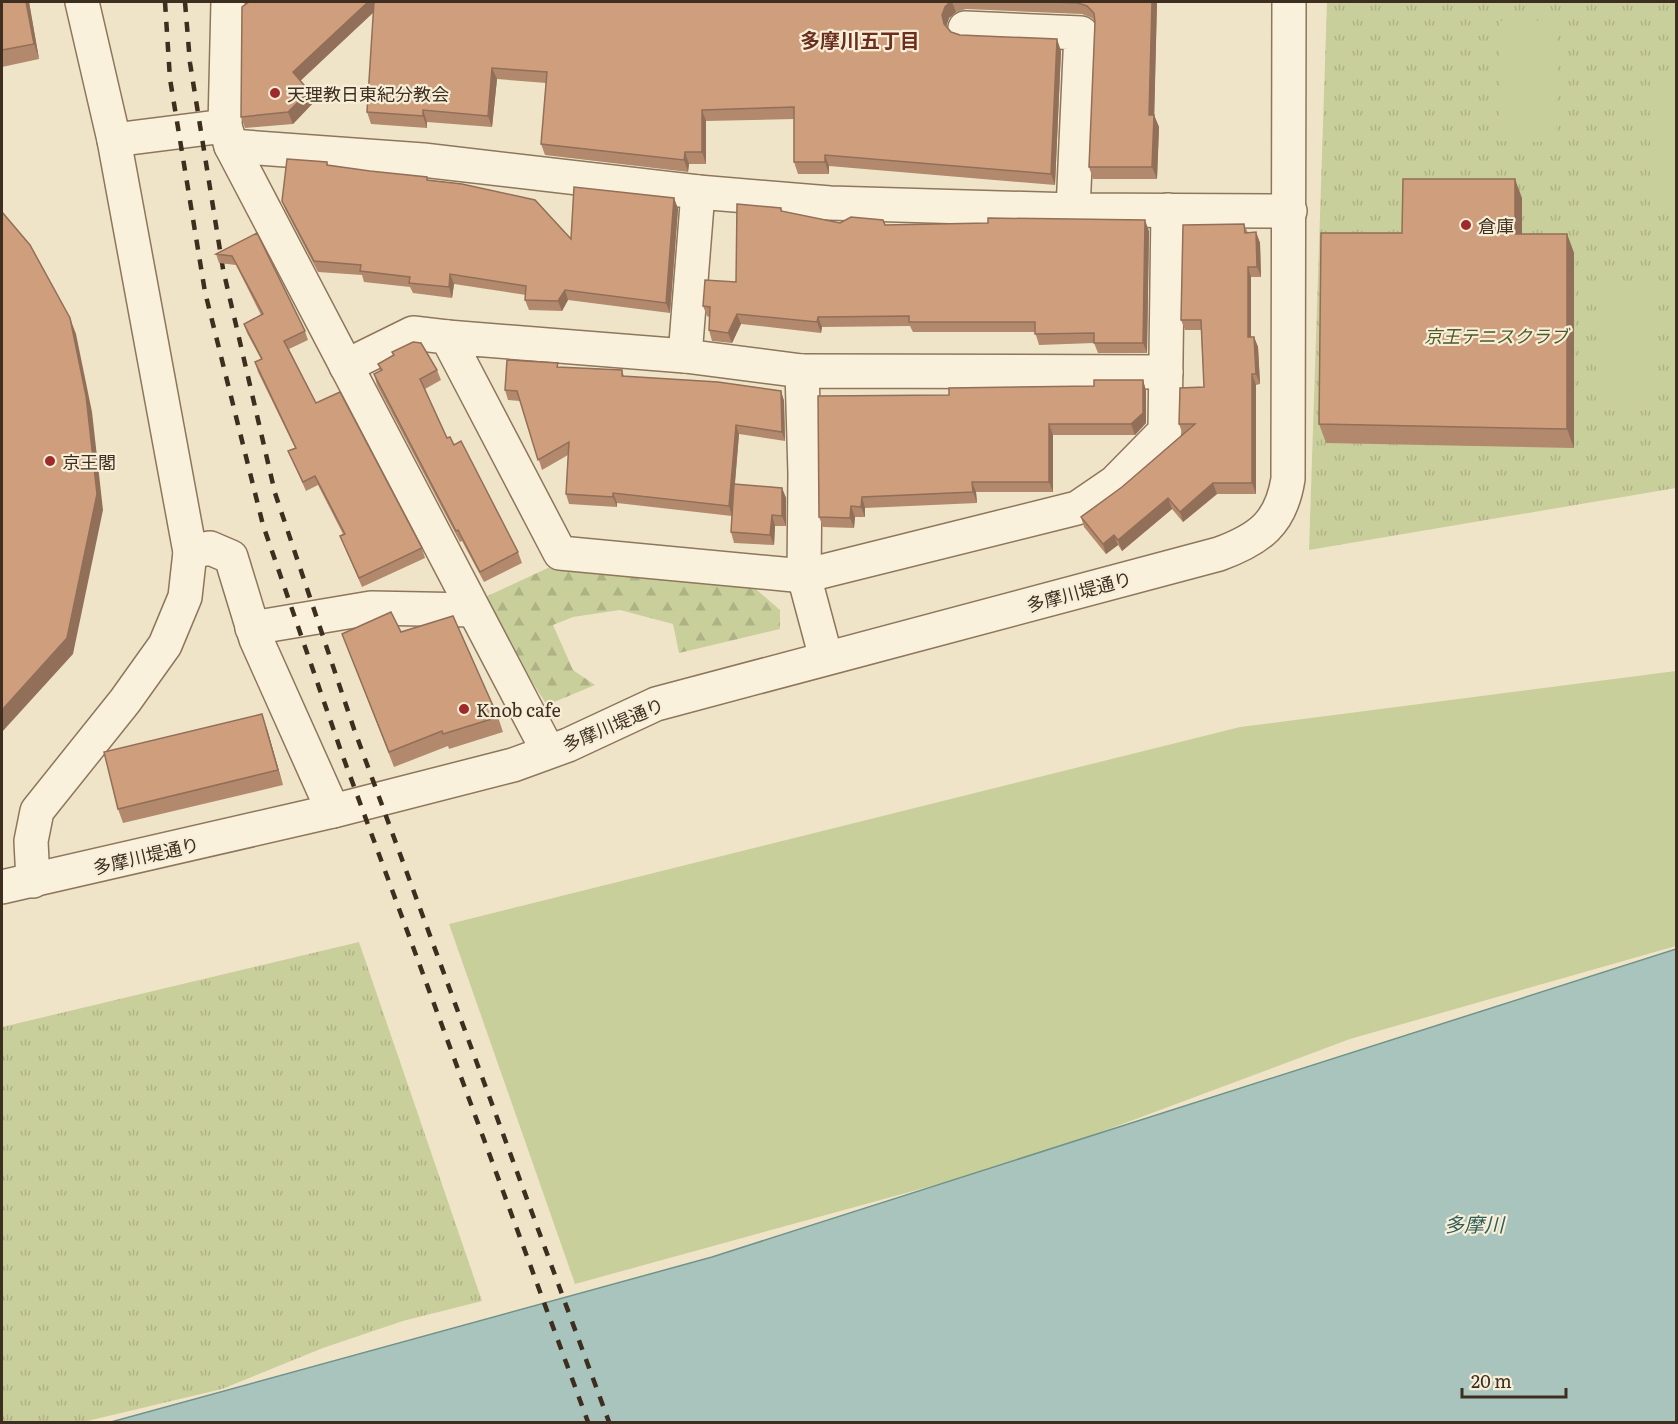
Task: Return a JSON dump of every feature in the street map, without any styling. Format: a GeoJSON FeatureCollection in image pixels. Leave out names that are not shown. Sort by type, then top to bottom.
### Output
{"type":"FeatureCollection","features":[{"type":"Feature","properties":{"kind":"street"},"geometry":{"type":"LineString","coordinates":[[33,881],[31,841],[37,811],[125,701],[165,645],[185,597],[190,552],[114,141],[82,2]]}},
{"type":"Feature","properties":{"kind":"street"},"geometry":{"type":"LineString","coordinates":[[228,2],[228,136],[548,751]]}},
{"type":"Feature","properties":{"kind":"street","name":"多摩川堤通り"},"geometry":{"type":"LineString","coordinates":[[2,888],[333,811],[513,765],[656,704],[1219,554],[1239,547],[1254,537],[1280,514],[1288,479],[1290,2]]}},
{"type":"Feature","properties":{"kind":"street"},"geometry":{"type":"LineString","coordinates":[[965,28],[1081,33],[1073,210]]}},
{"type":"Feature","properties":{"kind":"street"},"geometry":{"type":"LineString","coordinates":[[114,141],[228,136],[698,192],[830,203],[1073,210],[1290,211]]}},
{"type":"Feature","properties":{"kind":"street"},"geometry":{"type":"LineString","coordinates":[[685,356],[698,192]]}},
{"type":"Feature","properties":{"kind":"street"},"geometry":{"type":"LineString","coordinates":[[447,337],[560,553],[804,576],[1077,508],[1115,482],[1165,432],[1168,210]]}},
{"type":"Feature","properties":{"kind":"street"},"geometry":{"type":"LineString","coordinates":[[346,366],[412,333],[685,356],[802,371],[1166,372]]}},
{"type":"Feature","properties":{"kind":"street"},"geometry":{"type":"LineString","coordinates":[[802,371],[805,474],[804,576],[826,658]]}},
{"type":"Feature","properties":{"kind":"street"},"geometry":{"type":"LineString","coordinates":[[190,552],[210,548],[231,557],[252,628],[333,811]]}},
{"type":"Feature","properties":{"kind":"street"},"geometry":{"type":"LineString","coordinates":[[252,628],[371,608],[473,610]]}},
{"type":"Feature","properties":{"kind":"green space","name":"京王テニスクラブ"},"geometry":{"type":"Polygon","coordinates":[[[1327,2],[1676,2],[1676,488],[1309,550],[1327,2]]]}},
{"type":"Feature","properties":{"kind":"green space"},"geometry":{"type":"Polygon","coordinates":[[[1500,21],[1557,21],[1556,142],[1499,141],[1500,21]]]}},
{"type":"Feature","properties":{"kind":"green space"},"geometry":{"type":"Polygon","coordinates":[[[1650,81],[1676,81],[1676,203],[1650,203],[1650,81]]]}},
{"type":"Feature","properties":{"kind":"green space"},"geometry":{"type":"Polygon","coordinates":[[[1596,288],[1652,289],[1652,410],[1596,410],[1596,288]]]}},
{"type":"Feature","properties":{"kind":"green space"},"geometry":{"type":"Polygon","coordinates":[[[1672,289],[1676,289],[1676,410],[1672,410],[1672,289]]]}},
{"type":"Feature","properties":{"kind":"green space"},"geometry":{"type":"Polygon","coordinates":[[[550,567],[750,584],[780,610],[780,629],[679,653],[673,624],[620,610],[573,617],[553,625],[573,670],[595,685],[547,705],[479,600],[550,567]]]}},
{"type":"Feature","properties":{"kind":"green space"},"geometry":{"type":"Polygon","coordinates":[[[1676,671],[1676,946],[1350,1039],[1026,1160],[575,1284],[449,924],[1240,727],[1676,671]]]}},
{"type":"Feature","properties":{"kind":"green space"},"geometry":{"type":"Polygon","coordinates":[[[359,942],[482,1301],[403,1321],[323,1348],[222,1389],[83,1422],[2,1422],[2,1027],[359,942]]]}},
{"type":"Feature","properties":{"kind":"water","name":"多摩川"},"geometry":{"type":"Polygon","coordinates":[[[1676,949],[1676,1422],[111,1422],[712,1257],[1676,949]]]}},
{"type":"Feature","properties":{"kind":"building"},"geometry":{"type":"Polygon","coordinates":[[[2,2],[26,2],[34,44],[2,50],[2,2]]]}},
{"type":"Feature","properties":{"kind":"building"},"geometry":{"type":"Polygon","coordinates":[[[249,2],[368,2],[293,72],[309,91],[288,112],[241,117],[242,7],[249,2]]]}},
{"type":"Feature","properties":{"kind":"building"},"geometry":{"type":"Polygon","coordinates":[[[374,2],[950,2],[942,15],[944,24],[951,32],[960,35],[1057,39],[1051,174],[825,155],[825,162],[794,162],[794,107],[702,110],[702,152],[685,152],[684,160],[541,144],[547,72],[492,68],[488,116],[423,110],[423,116],[367,112],[374,2]]]}},
{"type":"Feature","properties":{"kind":"building"},"geometry":{"type":"Polygon","coordinates":[[[1053,2],[1152,2],[1149,115],[1154,115],[1152,167],[1089,167],[1094,13],[1087,6],[1078,3],[1053,2]]]}},
{"type":"Feature","properties":{"kind":"building"},"geometry":{"type":"Polygon","coordinates":[[[287,159],[327,162],[327,165],[427,177],[427,180],[462,184],[535,200],[571,239],[574,187],[674,198],[666,303],[565,290],[558,301],[525,300],[526,286],[450,274],[449,287],[409,283],[410,277],[360,271],[361,265],[314,261],[282,201],[287,159]]]}},
{"type":"Feature","properties":{"kind":"building"},"geometry":{"type":"Polygon","coordinates":[[[1403,179],[1515,179],[1515,234],[1567,234],[1567,429],[1319,424],[1321,233],[1402,233],[1403,179]]]}},
{"type":"Feature","properties":{"kind":"building"},"geometry":{"type":"Polygon","coordinates":[[[737,204],[781,208],[781,211],[840,223],[851,217],[883,220],[885,225],[988,223],[988,218],[1145,220],[1143,343],[1094,343],[1094,333],[1035,334],[1035,322],[909,322],[909,316],[818,317],[817,322],[737,314],[728,333],[709,330],[710,307],[703,306],[705,280],[736,282],[737,204]]]}},
{"type":"Feature","properties":{"kind":"building","name":"京王閣"},"geometry":{"type":"Polygon","coordinates":[[[2,212],[30,245],[70,318],[86,396],[97,494],[67,638],[2,710],[2,212]]]}},
{"type":"Feature","properties":{"kind":"building"},"geometry":{"type":"Polygon","coordinates":[[[1244,224],[1245,233],[1256,232],[1257,267],[1248,267],[1248,337],[1254,337],[1256,374],[1252,374],[1252,483],[1213,483],[1180,512],[1168,498],[1118,540],[1114,535],[1103,544],[1081,517],[1122,487],[1195,424],[1179,424],[1180,388],[1204,387],[1201,320],[1181,320],[1183,225],[1244,224]]]}},
{"type":"Feature","properties":{"kind":"building"},"geometry":{"type":"Polygon","coordinates":[[[257,233],[305,331],[284,341],[316,403],[340,392],[422,548],[359,578],[340,536],[345,534],[315,476],[303,482],[288,451],[296,448],[255,362],[262,359],[244,324],[263,314],[232,256],[216,254],[257,233]]]}},
{"type":"Feature","properties":{"kind":"building"},"geometry":{"type":"Polygon","coordinates":[[[413,342],[421,343],[437,370],[420,379],[447,438],[450,437],[454,445],[461,441],[518,552],[480,572],[458,530],[456,531],[374,374],[382,370],[378,364],[394,355],[392,352],[413,342]]]}},
{"type":"Feature","properties":{"kind":"building"},"geometry":{"type":"Polygon","coordinates":[[[507,360],[558,363],[557,367],[622,370],[622,376],[718,382],[781,391],[782,432],[736,425],[729,506],[613,493],[613,497],[566,494],[569,442],[538,460],[517,391],[505,390],[507,360]]]}},
{"type":"Feature","properties":{"kind":"building"},"geometry":{"type":"Polygon","coordinates":[[[1094,380],[1143,380],[1143,413],[1131,424],[1049,424],[1049,482],[972,482],[973,492],[862,497],[861,507],[851,506],[850,518],[819,517],[818,396],[949,395],[949,388],[1094,386],[1094,380]]]}},
{"type":"Feature","properties":{"kind":"building"},"geometry":{"type":"Polygon","coordinates":[[[734,484],[782,488],[782,516],[772,515],[770,535],[731,532],[734,484]]]}},
{"type":"Feature","properties":{"kind":"building"},"geometry":{"type":"Polygon","coordinates":[[[391,612],[401,632],[453,616],[498,717],[443,734],[442,731],[389,752],[342,634],[391,612]]]}},
{"type":"Feature","properties":{"kind":"building"},"geometry":{"type":"Polygon","coordinates":[[[262,714],[278,770],[118,809],[104,752],[262,714]]]}},
{"type":"Feature","properties":{"kind":"railway"},"geometry":{"type":"LineString","coordinates":[[165,2],[170,79],[205,292],[263,525],[342,754],[588,1422]]}},
{"type":"Feature","properties":{"kind":"railway"},"geometry":{"type":"LineString","coordinates":[[185,2],[190,63],[223,269],[275,493],[354,729],[609,1422]]}},
{"type":"Feature","properties":{"kind":"place","name":"天理教日東紀分教会"},"geometry":{"type":"Point","coordinates":[275,93]}},
{"type":"Feature","properties":{"kind":"place","name":"倉庫"},"geometry":{"type":"Point","coordinates":[1466,225]}},
{"type":"Feature","properties":{"kind":"place","name":"京王閣"},"geometry":{"type":"Point","coordinates":[50,461]}},
{"type":"Feature","properties":{"kind":"place","name":"Knob cafe"},"geometry":{"type":"Point","coordinates":[464,709]}},
{"type":"Feature","properties":{"kind":"district","name":"多摩川五丁目"},"geometry":{"type":"Point","coordinates":[860,39]}}]}
